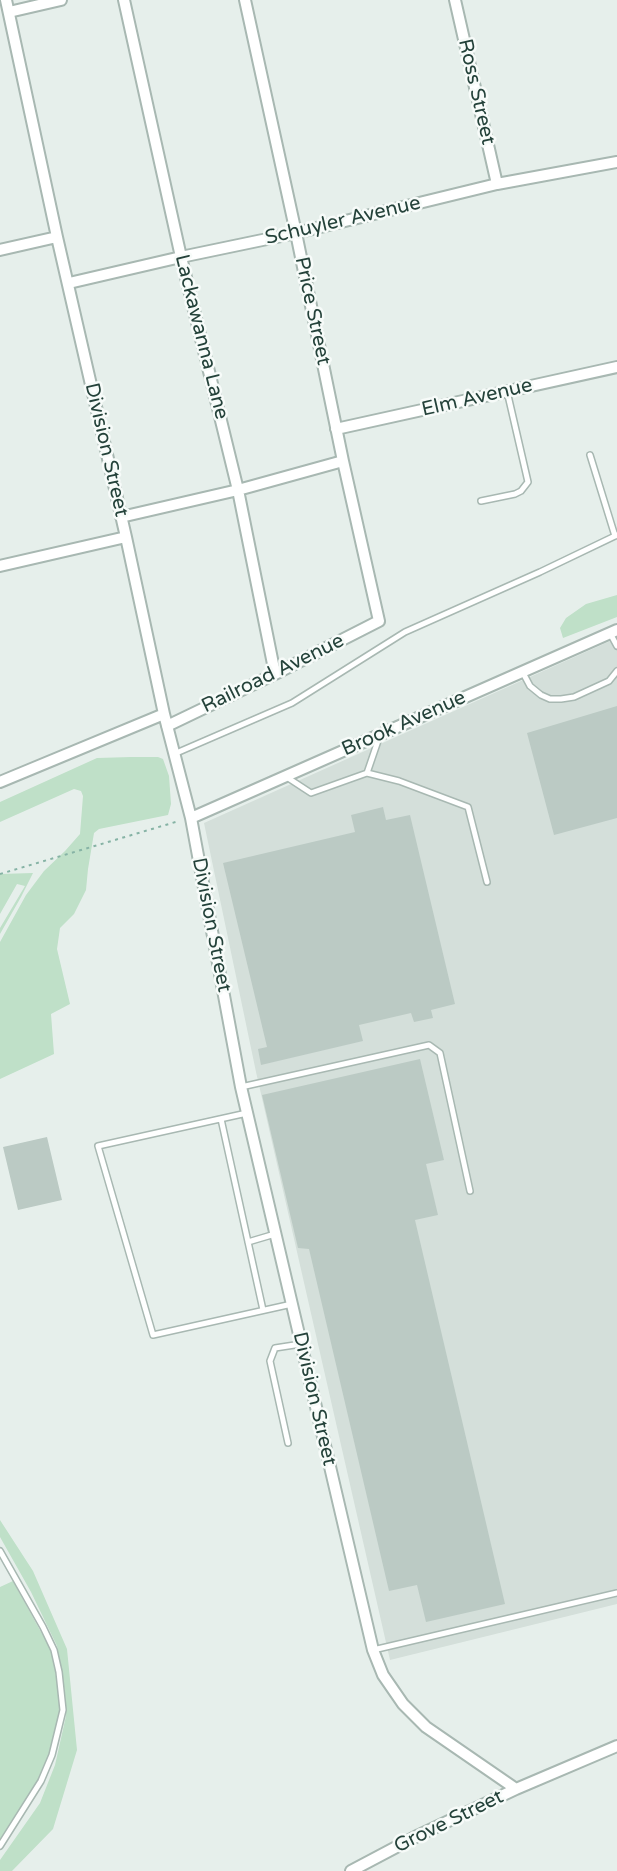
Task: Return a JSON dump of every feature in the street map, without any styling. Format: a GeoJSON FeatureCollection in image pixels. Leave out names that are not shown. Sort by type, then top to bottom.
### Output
{"type":"FeatureCollection","features":[{"type":"Feature","properties":{"kind":"street","name":"Division Street"},"geometry":{"type":"LineString","coordinates":[[6,0],[164,714],[191,818],[241,1087],[374,1650],[383,1675],[403,1704],[426,1727],[516,1790]]}},
{"type":"Feature","properties":{"kind":"street"},"geometry":{"type":"LineString","coordinates":[[9,12],[61,0]]}},
{"type":"Feature","properties":{"kind":"street","name":"Lackawanna Lane"},"geometry":{"type":"LineString","coordinates":[[124,0],[181,257],[238,490],[275,674]]}},
{"type":"Feature","properties":{"kind":"street","name":"Price Street"},"geometry":{"type":"LineString","coordinates":[[244,0],[379,621]]}},
{"type":"Feature","properties":{"kind":"street","name":"Ross Street"},"geometry":{"type":"LineString","coordinates":[[454,0],[497,184]]}},
{"type":"Feature","properties":{"kind":"street","name":"Schuyler Avenue"},"geometry":{"type":"LineString","coordinates":[[69,283],[296,233],[497,184],[617,162]]}},
{"type":"Feature","properties":{"kind":"street"},"geometry":{"type":"LineString","coordinates":[[0,250],[57,237]]}},
{"type":"Feature","properties":{"kind":"street","name":"Elm Avenue"},"geometry":{"type":"LineString","coordinates":[[336,429],[617,367]]}},
{"type":"Feature","properties":{"kind":"street"},"geometry":{"type":"LineString","coordinates":[[121,517],[238,490],[343,461]]}},
{"type":"Feature","properties":{"kind":"street"},"geometry":{"type":"LineString","coordinates":[[0,566],[126,537]]}},
{"type":"Feature","properties":{"kind":"street","name":"Railroad Avenue"},"geometry":{"type":"LineString","coordinates":[[167,726],[379,621]]}},
{"type":"Feature","properties":{"kind":"street","name":"Brook Avenue"},"geometry":{"type":"LineString","coordinates":[[191,818],[614,631]]}},
{"type":"Feature","properties":{"kind":"street"},"geometry":{"type":"LineString","coordinates":[[0,782],[164,714]]}},
{"type":"Feature","properties":{"kind":"street","name":"Grove Street"},"geometry":{"type":"LineString","coordinates":[[351,1871],[419,1835],[617,1746]]}},
{"type":"Feature","properties":{"kind":"lane"},"geometry":{"type":"LineString","coordinates":[[481,501],[515,494],[521,491],[528,482],[507,391]]}},
{"type":"Feature","properties":{"kind":"lane"},"geometry":{"type":"LineString","coordinates":[[174,754],[292,703],[405,632],[540,572],[616,535],[590,455]]}},
{"type":"Feature","properties":{"kind":"lane"},"geometry":{"type":"LineString","coordinates":[[614,631],[617,646]]}},
{"type":"Feature","properties":{"kind":"lane"},"geometry":{"type":"LineString","coordinates":[[522,671],[530,686],[550,699],[574,697],[609,681],[617,671]]}},
{"type":"Feature","properties":{"kind":"lane"},"geometry":{"type":"LineString","coordinates":[[367,773],[380,734]]}},
{"type":"Feature","properties":{"kind":"lane"},"geometry":{"type":"LineString","coordinates":[[285,776],[311,793],[367,773],[399,781],[468,807],[487,882]]}},
{"type":"Feature","properties":{"kind":"lane"},"geometry":{"type":"LineString","coordinates":[[241,1087],[429,1045],[440,1053],[470,1191]]}},
{"type":"Feature","properties":{"kind":"lane"},"geometry":{"type":"LineString","coordinates":[[247,1113],[98,1146],[153,1335],[292,1304]]}},
{"type":"Feature","properties":{"kind":"lane"},"geometry":{"type":"LineString","coordinates":[[221,1119],[263,1310]]}},
{"type":"Feature","properties":{"kind":"lane"},"geometry":{"type":"LineString","coordinates":[[248,1242],[276,1234]]}},
{"type":"Feature","properties":{"kind":"lane"},"geometry":{"type":"LineString","coordinates":[[288,1443],[270,1361],[275,1348],[301,1344]]}},
{"type":"Feature","properties":{"kind":"lane"},"geometry":{"type":"LineString","coordinates":[[0,1551],[54,1650],[63,1710],[52,1755],[41,1780],[0,1846]]}},
{"type":"Feature","properties":{"kind":"lane"},"geometry":{"type":"LineString","coordinates":[[374,1650],[617,1593]]}},
{"type":"Feature","properties":{"kind":"path"},"geometry":{"type":"LineString","coordinates":[[0,874],[191,818]]}},
{"type":"Feature","properties":{"kind":"shaded area"},"geometry":{"type":"Polygon","coordinates":[[[617,638],[617,1604],[390,1660],[256,1072],[204,823],[617,638]]]}},
{"type":"Feature","properties":{"kind":"green space"},"geometry":{"type":"Polygon","coordinates":[[[617,595],[617,617],[563,638],[560,628],[566,618],[586,604],[617,595]]]}},
{"type":"Feature","properties":{"kind":"green space"},"geometry":{"type":"Polygon","coordinates":[[[158,757],[163,759],[169,776],[171,804],[168,815],[99,829],[94,833],[86,890],[74,914],[60,928],[57,949],[70,1004],[51,1014],[54,1054],[0,1079],[0,942],[26,895],[44,871],[80,834],[83,796],[81,791],[74,789],[0,822],[0,802],[97,758],[158,757]]]}},
{"type":"Feature","properties":{"kind":"green space"},"geometry":{"type":"Polygon","coordinates":[[[33,873],[0,934],[0,928],[25,886],[17,884],[0,914],[0,874],[33,873]]]}},
{"type":"Feature","properties":{"kind":"green space"},"geometry":{"type":"Polygon","coordinates":[[[0,1520],[33,1571],[67,1649],[77,1750],[53,1829],[12,1871],[0,1871],[0,1860],[40,1803],[55,1765],[66,1716],[65,1693],[57,1646],[31,1592],[0,1537],[0,1520]]]}},
{"type":"Feature","properties":{"kind":"green space"},"geometry":{"type":"Polygon","coordinates":[[[13,1581],[53,1654],[60,1708],[48,1760],[36,1789],[0,1840],[0,1587],[13,1581]]]}},
{"type":"Feature","properties":{"kind":"building"},"geometry":{"type":"Polygon","coordinates":[[[617,706],[617,818],[554,835],[527,733],[617,706]]]}},
{"type":"Feature","properties":{"kind":"building"},"geometry":{"type":"Polygon","coordinates":[[[383,807],[386,820],[410,815],[455,1004],[431,1010],[433,1018],[414,1022],[411,1013],[359,1025],[363,1041],[261,1065],[258,1049],[267,1047],[223,863],[355,832],[351,815],[383,807]]]}},
{"type":"Feature","properties":{"kind":"building"},"geometry":{"type":"Polygon","coordinates":[[[420,1059],[444,1160],[426,1164],[438,1215],[415,1220],[505,1604],[426,1622],[417,1585],[389,1591],[309,1249],[298,1248],[262,1095],[420,1059]]]}},
{"type":"Feature","properties":{"kind":"building"},"geometry":{"type":"Polygon","coordinates":[[[47,1137],[62,1200],[18,1210],[3,1147],[47,1137]]]}}]}
